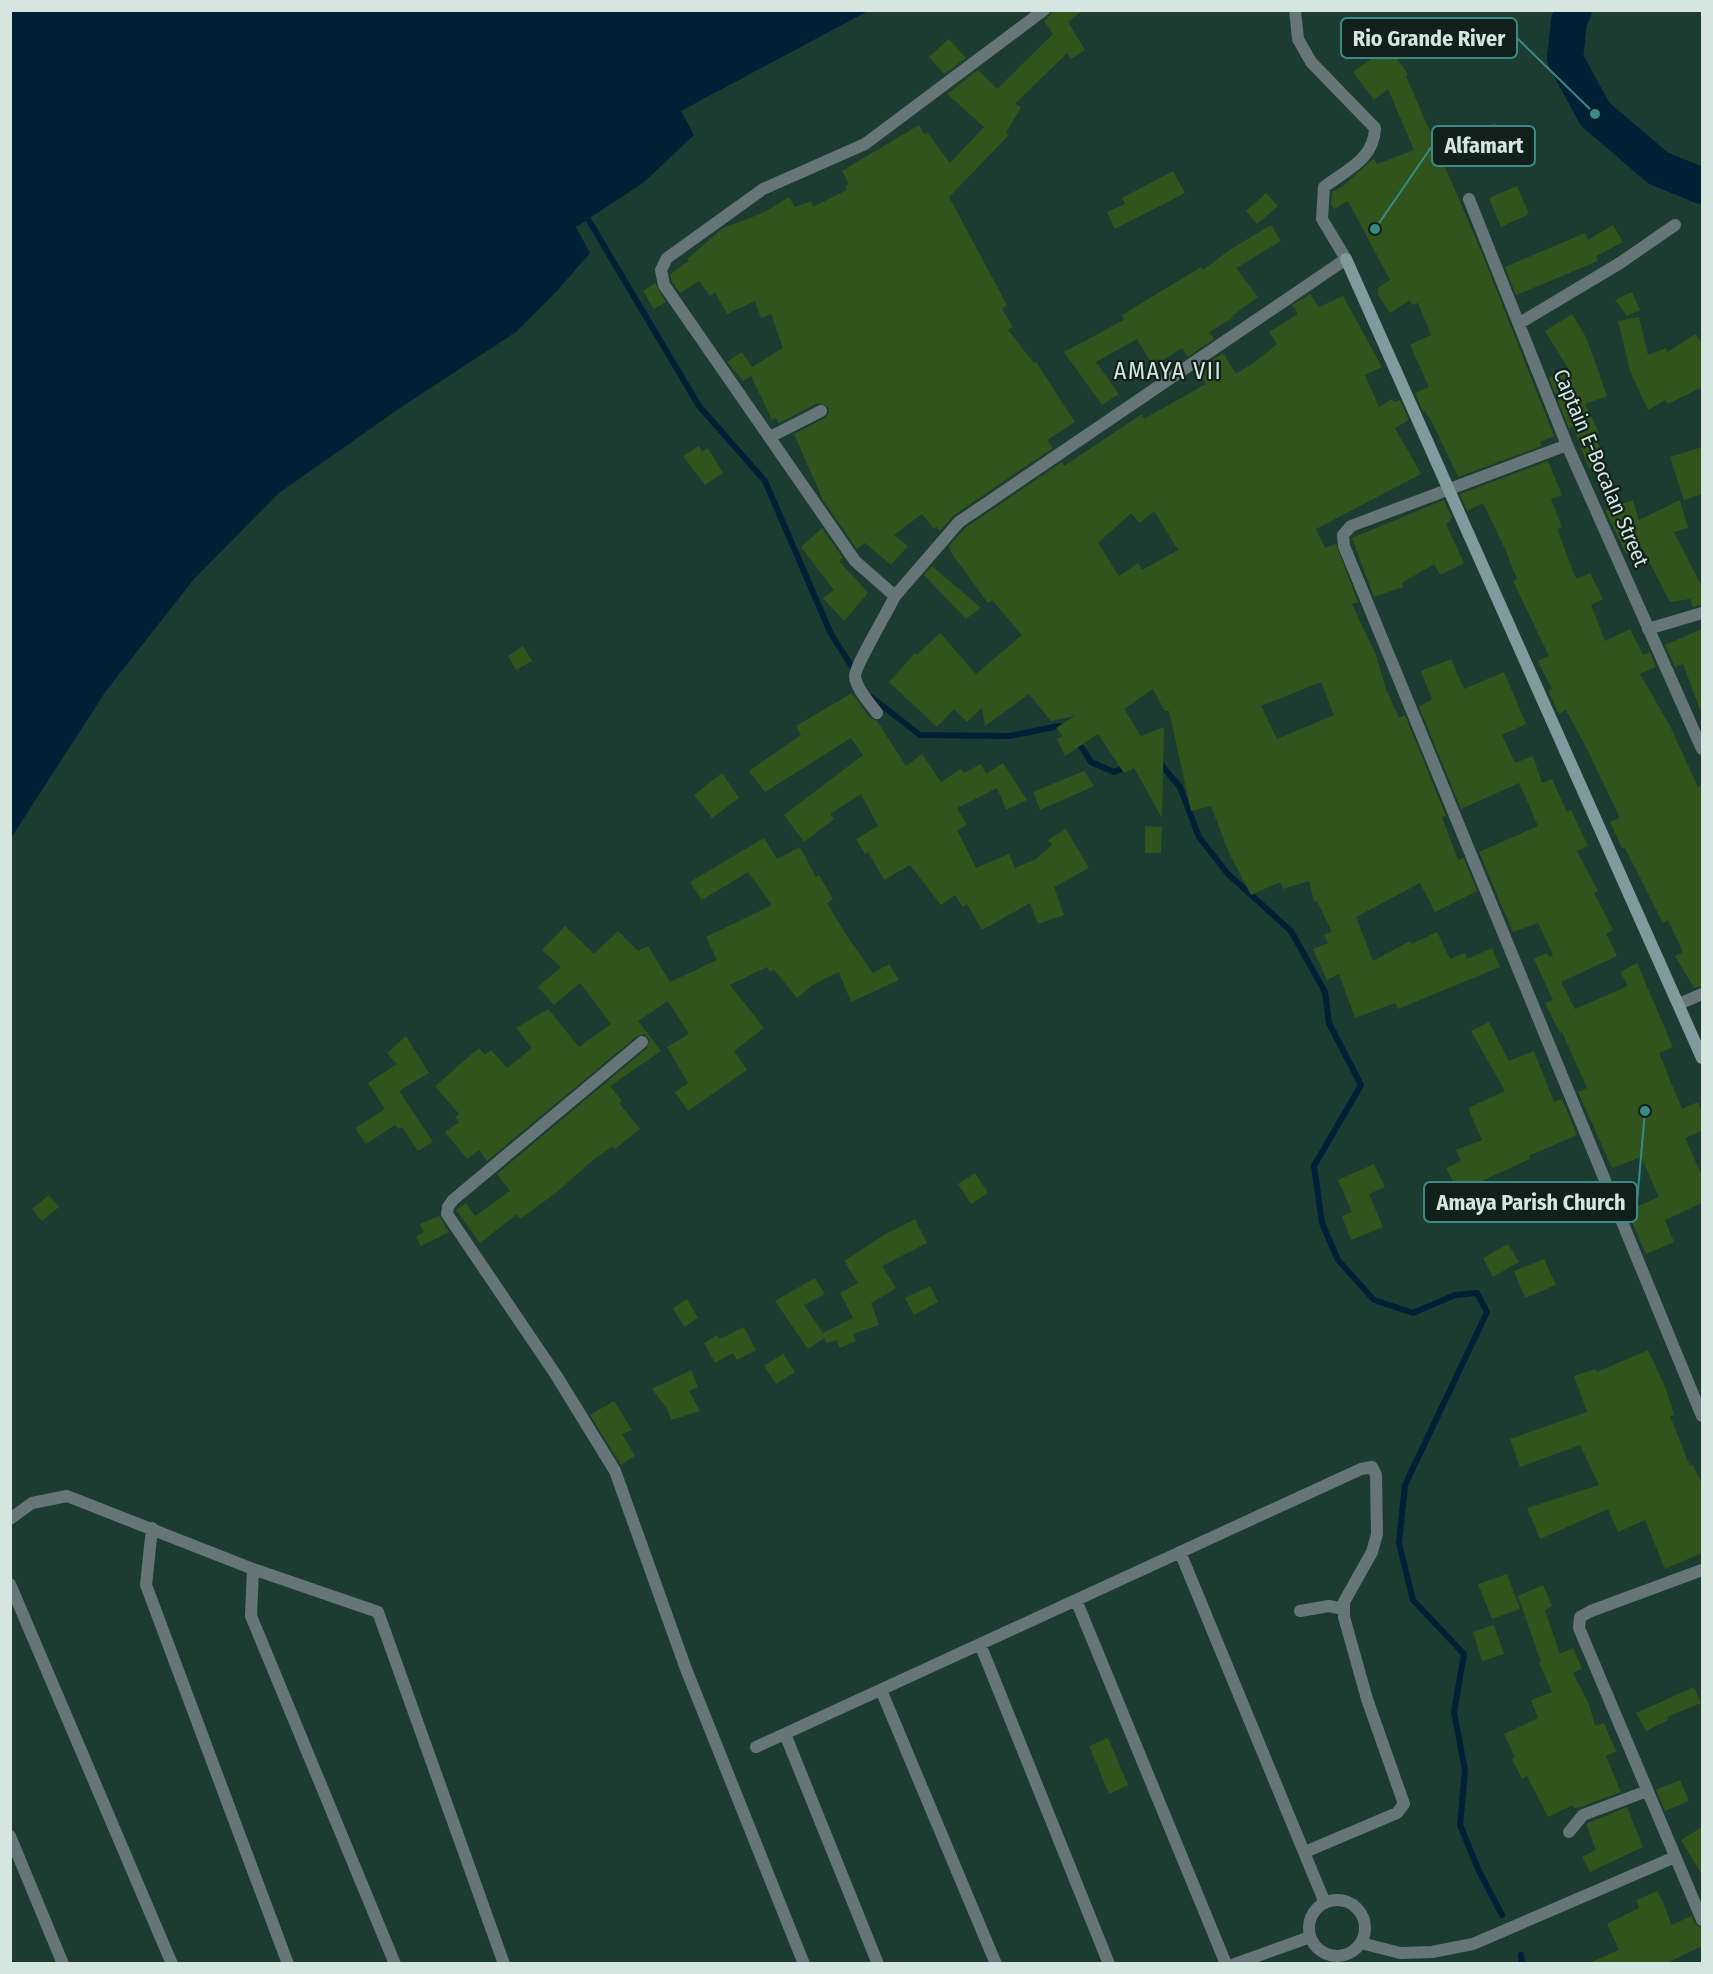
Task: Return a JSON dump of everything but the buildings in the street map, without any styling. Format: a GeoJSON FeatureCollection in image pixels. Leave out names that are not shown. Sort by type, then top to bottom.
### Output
{"type":"FeatureCollection","features":[{"type":"Feature","properties":{"kind":"street"},"geometry":{"type":"LineString","coordinates":[[895,596],[855,561],[664,285],[661,270],[667,258],[763,189],[865,144],[1044,10]]}},
{"type":"Feature","properties":{"kind":"street"},"geometry":{"type":"LineString","coordinates":[[1295,10],[1298,39],[1311,62],[1375,128],[1375,143],[1366,156],[1324,187],[1322,219],[1346,259],[1702,1058]]}},
{"type":"Feature","properties":{"kind":"street","name":"Captain E-Bocalan Street"},"geometry":{"type":"LineString","coordinates":[[1469,199],[1567,445],[1702,749]]}},
{"type":"Feature","properties":{"kind":"street"},"geometry":{"type":"LineString","coordinates":[[1520,323],[1620,263],[1675,225]]}},
{"type":"Feature","properties":{"kind":"street"},"geometry":{"type":"LineString","coordinates":[[877,712],[863,694],[855,677],[859,662],[879,630],[895,596],[959,522],[1346,259]]}},
{"type":"Feature","properties":{"kind":"street"},"geometry":{"type":"LineString","coordinates":[[770,437],[822,411]]}},
{"type":"Feature","properties":{"kind":"street"},"geometry":{"type":"LineString","coordinates":[[1567,445],[1351,526],[1343,535],[1344,546],[1702,1416]]}},
{"type":"Feature","properties":{"kind":"street"},"geometry":{"type":"LineString","coordinates":[[1648,629],[1702,613]]}},
{"type":"Feature","properties":{"kind":"street"},"geometry":{"type":"LineString","coordinates":[[1679,1004],[1702,994]]}},
{"type":"Feature","properties":{"kind":"street"},"geometry":{"type":"LineString","coordinates":[[642,1041],[453,1200],[448,1207],[447,1214],[556,1375],[615,1471],[686,1669],[804,1964]]}},
{"type":"Feature","properties":{"kind":"street"},"geometry":{"type":"LineString","coordinates":[[756,1747],[1361,1469],[1372,1467],[1376,1475],[1377,1534],[1372,1552],[1344,1602],[1344,1617],[1367,1699],[1404,1804],[1397,1813],[1305,1852]]}},
{"type":"Feature","properties":{"kind":"street"},"geometry":{"type":"LineString","coordinates":[[10,1519],[32,1503],[67,1496],[253,1569],[378,1612],[504,1964]]}},
{"type":"Feature","properties":{"kind":"street"},"geometry":{"type":"LineString","coordinates":[[152,1528],[146,1585],[288,1964]]}},
{"type":"Feature","properties":{"kind":"street"},"geometry":{"type":"LineString","coordinates":[[1180,1552],[1325,1903]]}},
{"type":"Feature","properties":{"kind":"street"},"geometry":{"type":"LineString","coordinates":[[253,1569],[251,1616],[395,1964]]}},
{"type":"Feature","properties":{"kind":"street"},"geometry":{"type":"LineString","coordinates":[[1702,1570],[1580,1617],[1579,1628],[1702,1920]]}},
{"type":"Feature","properties":{"kind":"street"},"geometry":{"type":"LineString","coordinates":[[10,1584],[172,1964]]}},
{"type":"Feature","properties":{"kind":"street"},"geometry":{"type":"LineString","coordinates":[[1076,1600],[1226,1964]]}},
{"type":"Feature","properties":{"kind":"street"},"geometry":{"type":"LineString","coordinates":[[1300,1611],[1329,1606],[1344,1609]]}},
{"type":"Feature","properties":{"kind":"street"},"geometry":{"type":"LineString","coordinates":[[980,1644],[1109,1964]]}},
{"type":"Feature","properties":{"kind":"street"},"geometry":{"type":"LineString","coordinates":[[881,1690],[996,1964]]}},
{"type":"Feature","properties":{"kind":"street"},"geometry":{"type":"LineString","coordinates":[[785,1734],[878,1964]]}},
{"type":"Feature","properties":{"kind":"street"},"geometry":{"type":"LineString","coordinates":[[1569,1832],[1583,1815],[1647,1791]]}},
{"type":"Feature","properties":{"kind":"street"},"geometry":{"type":"LineString","coordinates":[[10,1836],[63,1964]]}},
{"type":"Feature","properties":{"kind":"street"},"geometry":{"type":"LineString","coordinates":[[1361,1943],[1400,1953],[1432,1952],[1473,1944],[1675,1857]]}},
{"type":"Feature","properties":{"kind":"street"},"geometry":{"type":"LineString","coordinates":[[1340,1900],[1348,1902],[1360,1912],[1365,1928],[1361,1943],[1349,1953],[1333,1956],[1319,1950],[1310,1936],[1310,1921],[1313,1913],[1325,1903],[1340,1900]]}},
{"type":"Feature","properties":{"kind":"street"},"geometry":{"type":"LineString","coordinates":[[1235,1964],[1310,1936]]}},
{"type":"Feature","properties":{"kind":"water"},"geometry":{"type":"Polygon","coordinates":[[[11,10],[868,11],[681,111],[694,135],[643,183],[576,227],[590,253],[556,292],[516,332],[400,408],[279,493],[194,579],[106,691],[11,838],[11,10]]]}},
{"type":"Feature","properties":{"kind":"waterway"},"geometry":{"type":"LineString","coordinates":[[1574,10],[1569,21],[1565,59],[1595,114],[1658,168],[1702,186]]}},
{"type":"Feature","properties":{"kind":"waterway"},"geometry":{"type":"LineString","coordinates":[[588,219],[699,406],[765,481],[831,634],[856,673]]}},
{"type":"Feature","properties":{"kind":"waterway"},"geometry":{"type":"LineString","coordinates":[[871,697],[920,735],[1009,736],[1059,726],[1065,729]]}},
{"type":"Feature","properties":{"kind":"waterway"},"geometry":{"type":"LineString","coordinates":[[1077,740],[1091,762],[1114,772],[1129,766]]}},
{"type":"Feature","properties":{"kind":"waterway"},"geometry":{"type":"LineString","coordinates":[[1158,761],[1180,787],[1199,837],[1228,874],[1291,931],[1325,992],[1329,1023],[1361,1085],[1314,1166],[1322,1223],[1338,1260],[1374,1300],[1413,1313],[1455,1295],[1477,1293],[1487,1312],[1405,1485],[1399,1543],[1413,1600],[1464,1654],[1454,1712],[1465,1770],[1460,1825],[1478,1869],[1502,1915]]}},
{"type":"Feature","properties":{"kind":"waterway"},"geometry":{"type":"LineString","coordinates":[[1521,1955],[1522,1964]]}},
{"type":"Feature","properties":{"kind":"place","name":"Rio Grande River"},"geometry":{"type":"Point","coordinates":[1595,114]}},
{"type":"Feature","properties":{"kind":"place","name":"Alfamart"},"geometry":{"type":"Point","coordinates":[1375,229]}},
{"type":"Feature","properties":{"kind":"place","name":"Amaya Parish Church"},"geometry":{"type":"Point","coordinates":[1645,1111]}},
{"type":"Feature","properties":{"kind":"district","name":"AMAYA VII"},"geometry":{"type":"Point","coordinates":[1168,371]}}]}
